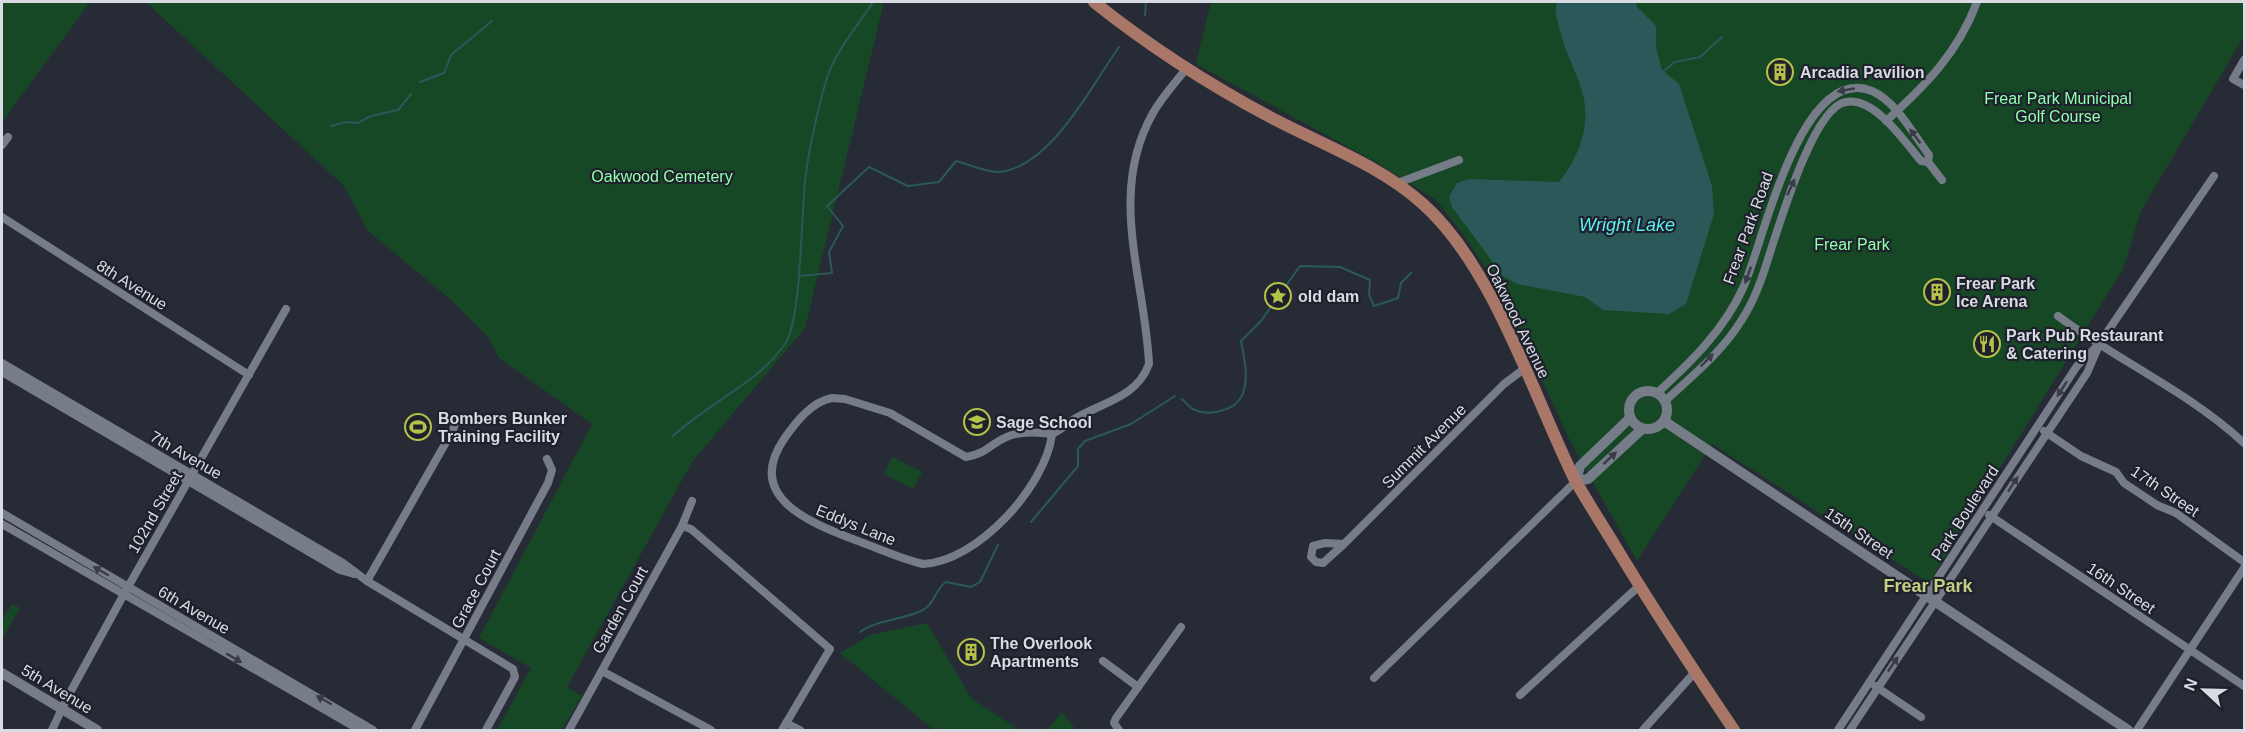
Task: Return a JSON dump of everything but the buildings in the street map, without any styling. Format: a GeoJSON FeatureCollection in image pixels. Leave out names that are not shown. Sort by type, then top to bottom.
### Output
{"type":"FeatureCollection","features":[{"type":"Feature","properties":{"kind":"main road","name":"Oakwood Avenue"},"geometry":{"type":"LineString","coordinates":[[1094,2],[1186,69],[1395,184],[1422,202],[1455,240],[1488,292],[1576,482],[1639,586],[1734,730]]}},
{"type":"Feature","properties":{"kind":"street"},"geometry":{"type":"LineString","coordinates":[[1886,122],[1928,83],[1947,59],[1968,24],[1977,2]]}},
{"type":"Feature","properties":{"kind":"street"},"geometry":{"type":"LineString","coordinates":[[2244,60],[2233,79],[2244,85]]}},
{"type":"Feature","properties":{"kind":"street"},"geometry":{"type":"LineString","coordinates":[[1052,434],[1074,419],[1119,398],[1144,377],[1149,364],[1149,348],[1128,211],[1131,180],[1134,159],[1154,112],[1186,69]]}},
{"type":"Feature","properties":{"kind":"street","name":"Frear Park Road"},"geometry":{"type":"LineString","coordinates":[[1661,397],[1703,348],[1736,302],[1750,270],[1773,194],[1819,107],[1836,92],[1852,88],[1872,92],[1890,104],[1929,155],[1928,162]]}},
{"type":"Feature","properties":{"kind":"street","name":"Frear Park Road"},"geometry":{"type":"LineString","coordinates":[[1661,397],[1723,344],[1741,321],[1761,280],[1787,195],[1830,112],[1843,102],[1858,101],[1870,106],[1921,161],[1928,162],[1942,180]]}},
{"type":"Feature","properties":{"kind":"street"},"geometry":{"type":"LineString","coordinates":[[2,145],[8,137]]}},
{"type":"Feature","properties":{"kind":"street"},"geometry":{"type":"LineString","coordinates":[[1395,184],[1459,160]]}},
{"type":"Feature","properties":{"kind":"street","name":"Park Boulevard"},"geometry":{"type":"LineString","coordinates":[[1838,730],[1874,685],[1931,599],[1983,511],[2078,366],[2099,345],[2214,176]]}},
{"type":"Feature","properties":{"kind":"street","name":"8th Avenue"},"geometry":{"type":"LineString","coordinates":[[2,217],[249,375]]}},
{"type":"Feature","properties":{"kind":"street","name":"102nd Street"},"geometry":{"type":"LineString","coordinates":[[52,730],[126,590],[286,309]]}},
{"type":"Feature","properties":{"kind":"street"},"geometry":{"type":"LineString","coordinates":[[2058,316],[2213,418],[2244,443]]}},
{"type":"Feature","properties":{"kind":"street","name":"Park Boulevard"},"geometry":{"type":"LineString","coordinates":[[1931,599],[1992,517],[2087,373],[2099,345]]}},
{"type":"Feature","properties":{"kind":"street","name":"7th Avenue"},"geometry":{"type":"LineString","coordinates":[[2,363],[340,570],[355,574],[513,669],[515,677],[486,730]]}},
{"type":"Feature","properties":{"kind":"street","name":"Summit Avenue"},"geometry":{"type":"LineString","coordinates":[[1344,544],[1504,384],[1524,369]]}},
{"type":"Feature","properties":{"kind":"street","name":"7th Avenue"},"geometry":{"type":"LineString","coordinates":[[2,372],[190,478]]}},
{"type":"Feature","properties":{"kind":"street"},"geometry":{"type":"LineString","coordinates":[[1646,391],[1661,397],[1667,411],[1664,421],[1654,429],[1642,429],[1630,418],[1629,406],[1635,396],[1646,391]]}},
{"type":"Feature","properties":{"kind":"street","name":"Eddys Lane"},"geometry":{"type":"LineString","coordinates":[[832,398],[867,405],[890,413],[966,458],[987,451],[1008,436],[1033,432],[1052,434],[1051,448],[1025,495],[990,532],[964,551],[936,564],[910,561],[819,525],[790,508],[777,492],[772,479],[772,465],[777,451],[796,422],[817,404],[832,398]]}},
{"type":"Feature","properties":{"kind":"street"},"geometry":{"type":"LineString","coordinates":[[367,581],[453,430],[457,418]]}},
{"type":"Feature","properties":{"kind":"street"},"geometry":{"type":"LineString","coordinates":[[1576,482],[1580,466],[1630,418]]}},
{"type":"Feature","properties":{"kind":"street","name":"15th Street"},"geometry":{"type":"LineString","coordinates":[[1664,421],[2128,730]]}},
{"type":"Feature","properties":{"kind":"street","name":"17th Street"},"geometry":{"type":"LineString","coordinates":[[2038,428],[2081,456],[2116,472],[2124,483],[2157,505],[2176,513],[2244,562]]}},
{"type":"Feature","properties":{"kind":"street"},"geometry":{"type":"LineString","coordinates":[[1374,678],[1408,648],[1576,482],[1588,479],[1642,429]]}},
{"type":"Feature","properties":{"kind":"street","name":"Grace Court"},"geometry":{"type":"LineString","coordinates":[[415,730],[548,483],[552,470],[547,459]]}},
{"type":"Feature","properties":{"kind":"street","name":"Garden Court"},"geometry":{"type":"LineString","coordinates":[[569,730],[682,526],[692,501]]}},
{"type":"Feature","properties":{"kind":"street","name":"16th Street"},"geometry":{"type":"LineString","coordinates":[[1983,511],[2244,686]]}},
{"type":"Feature","properties":{"kind":"street","name":"6th Avenue"},"geometry":{"type":"LineString","coordinates":[[2,513],[360,730]]}},
{"type":"Feature","properties":{"kind":"street","name":"6th Avenue"},"geometry":{"type":"LineString","coordinates":[[2,524],[126,590],[373,730]]}},
{"type":"Feature","properties":{"kind":"street"},"geometry":{"type":"LineString","coordinates":[[682,526],[691,529],[830,649],[784,727],[800,730]]}},
{"type":"Feature","properties":{"kind":"street"},"geometry":{"type":"LineString","coordinates":[[2137,730],[2244,568]]}},
{"type":"Feature","properties":{"kind":"street"},"geometry":{"type":"LineString","coordinates":[[1520,695],[1639,586]]}},
{"type":"Feature","properties":{"kind":"street"},"geometry":{"type":"LineString","coordinates":[[1116,727],[1138,687],[1181,627]]}},
{"type":"Feature","properties":{"kind":"street"},"geometry":{"type":"LineString","coordinates":[[1103,661],[1138,687]]}},
{"type":"Feature","properties":{"kind":"street"},"geometry":{"type":"LineString","coordinates":[[602,671],[711,730]]}},
{"type":"Feature","properties":{"kind":"street"},"geometry":{"type":"LineString","coordinates":[[1643,730],[1695,672]]}},
{"type":"Feature","properties":{"kind":"street","name":"5th Avenue"},"geometry":{"type":"LineString","coordinates":[[2,673],[97,730]]}},
{"type":"Feature","properties":{"kind":"street"},"geometry":{"type":"LineString","coordinates":[[1874,685],[1921,717]]}},
{"type":"Feature","properties":{"kind":"street","name":"Park Boulevard"},"geometry":{"type":"LineString","coordinates":[[1850,730],[1874,685]]}},
{"type":"Feature","properties":{"kind":"green space"},"geometry":{"type":"Polygon","coordinates":[[[2,2],[90,2],[2,122],[2,2]]]}},
{"type":"Feature","properties":{"kind":"green space","name":"Oakwood Cemetery"},"geometry":{"type":"Polygon","coordinates":[[[146,2],[884,2],[805,328],[692,462],[567,687],[582,696],[562,730],[497,730],[531,668],[479,638],[592,424],[499,358],[488,337],[450,299],[368,231],[344,186],[146,2]]]}},
{"type":"Feature","properties":{"kind":"green space","name":"Frear Park"},"geometry":{"type":"Polygon","coordinates":[[[1211,2],[2244,2],[2244,36],[2141,211],[2123,269],[1929,583],[1712,444],[1637,561],[1570,441],[1501,291],[1463,234],[1436,200],[1374,161],[1196,64],[1211,2]]]}},
{"type":"Feature","properties":{"kind":"green space"},"geometry":{"type":"Polygon","coordinates":[[[892,457],[922,472],[913,489],[884,474],[892,457]]]}},
{"type":"Feature","properties":{"kind":"green space"},"geometry":{"type":"Polygon","coordinates":[[[12,604],[20,608],[2,639],[2,621],[12,604]]]}},
{"type":"Feature","properties":{"kind":"green space"},"geometry":{"type":"Polygon","coordinates":[[[927,623],[971,698],[1019,730],[934,730],[840,653],[870,635],[927,623]]]}},
{"type":"Feature","properties":{"kind":"green space"},"geometry":{"type":"Polygon","coordinates":[[[1062,712],[1076,730],[1047,730],[1062,712]]]}},
{"type":"Feature","properties":{"kind":"water","name":"Wright Lake"},"geometry":{"type":"Polygon","coordinates":[[[1557,2],[1636,2],[1636,6],[1656,26],[1656,47],[1662,70],[1679,84],[1712,186],[1714,214],[1686,304],[1669,314],[1603,310],[1585,297],[1517,284],[1503,276],[1452,207],[1449,197],[1457,183],[1469,179],[1559,182],[1572,163],[1584,130],[1585,107],[1581,87],[1558,22],[1557,2]]]}},
{"type":"Feature","properties":{"kind":"waterway"},"geometry":{"type":"LineString","coordinates":[[673,436],[701,413],[761,371],[785,344],[791,331],[798,289],[806,173],[821,100],[833,63],[873,2]]}},
{"type":"Feature","properties":{"kind":"waterway"},"geometry":{"type":"LineString","coordinates":[[1145,15],[1146,2]]}},
{"type":"Feature","properties":{"kind":"waterway"},"geometry":{"type":"LineString","coordinates":[[420,82],[444,73],[451,55],[492,21]]}},
{"type":"Feature","properties":{"kind":"waterway"},"geometry":{"type":"LineString","coordinates":[[1662,72],[1675,62],[1700,57],[1722,37]]}},
{"type":"Feature","properties":{"kind":"waterway"},"geometry":{"type":"LineString","coordinates":[[799,276],[832,273],[829,252],[843,226],[827,206],[869,167],[908,186],[939,182],[956,161],[996,172],[1020,166],[1037,155],[1069,121],[1119,47]]}},
{"type":"Feature","properties":{"kind":"waterway"},"geometry":{"type":"LineString","coordinates":[[331,126],[346,122],[358,123],[371,116],[398,110],[411,94]]}},
{"type":"Feature","properties":{"kind":"waterway"},"geometry":{"type":"LineString","coordinates":[[1182,399],[1193,409],[1206,412],[1221,411],[1240,399],[1245,387],[1246,374],[1241,341],[1261,321],[1300,266],[1340,267],[1370,280],[1369,295],[1374,306],[1398,298],[1401,283],[1411,273]]}},
{"type":"Feature","properties":{"kind":"waterway"},"geometry":{"type":"LineString","coordinates":[[1031,522],[1078,466],[1078,449],[1085,441],[1131,424],[1175,396]]}},
{"type":"Feature","properties":{"kind":"waterway"},"geometry":{"type":"LineString","coordinates":[[860,632],[875,624],[923,610],[946,582],[971,587],[980,582],[998,545]]}},
{"type":"Feature","properties":{"kind":"place","name":"Arcadia Pavilion"},"geometry":{"type":"Point","coordinates":[1780,72]}},
{"type":"Feature","properties":{"kind":"place","name":"Frear Park Ice Arena"},"geometry":{"type":"Point","coordinates":[1937,292]}},
{"type":"Feature","properties":{"kind":"place","name":"old dam"},"geometry":{"type":"Point","coordinates":[1278,296]}},
{"type":"Feature","properties":{"kind":"place","name":"Park Pub Restaurant & Catering"},"geometry":{"type":"Point","coordinates":[1987,344]}},
{"type":"Feature","properties":{"kind":"place","name":"Sage School"},"geometry":{"type":"Point","coordinates":[977,422]}},
{"type":"Feature","properties":{"kind":"place","name":"Bombers Bunker Training Facility"},"geometry":{"type":"Point","coordinates":[418,427]}},
{"type":"Feature","properties":{"kind":"place","name":"The Overlook Apartments"},"geometry":{"type":"Point","coordinates":[971,652]}},
{"type":"Feature","properties":{"kind":"district","name":"Frear Park"},"geometry":{"type":"Point","coordinates":[1928,586]}},
{"type":"Feature","properties":{"kind":"park label","name":"Frear Park Municipal Golf Course"},"geometry":{"type":"Point","coordinates":[2058,107]}}]}
